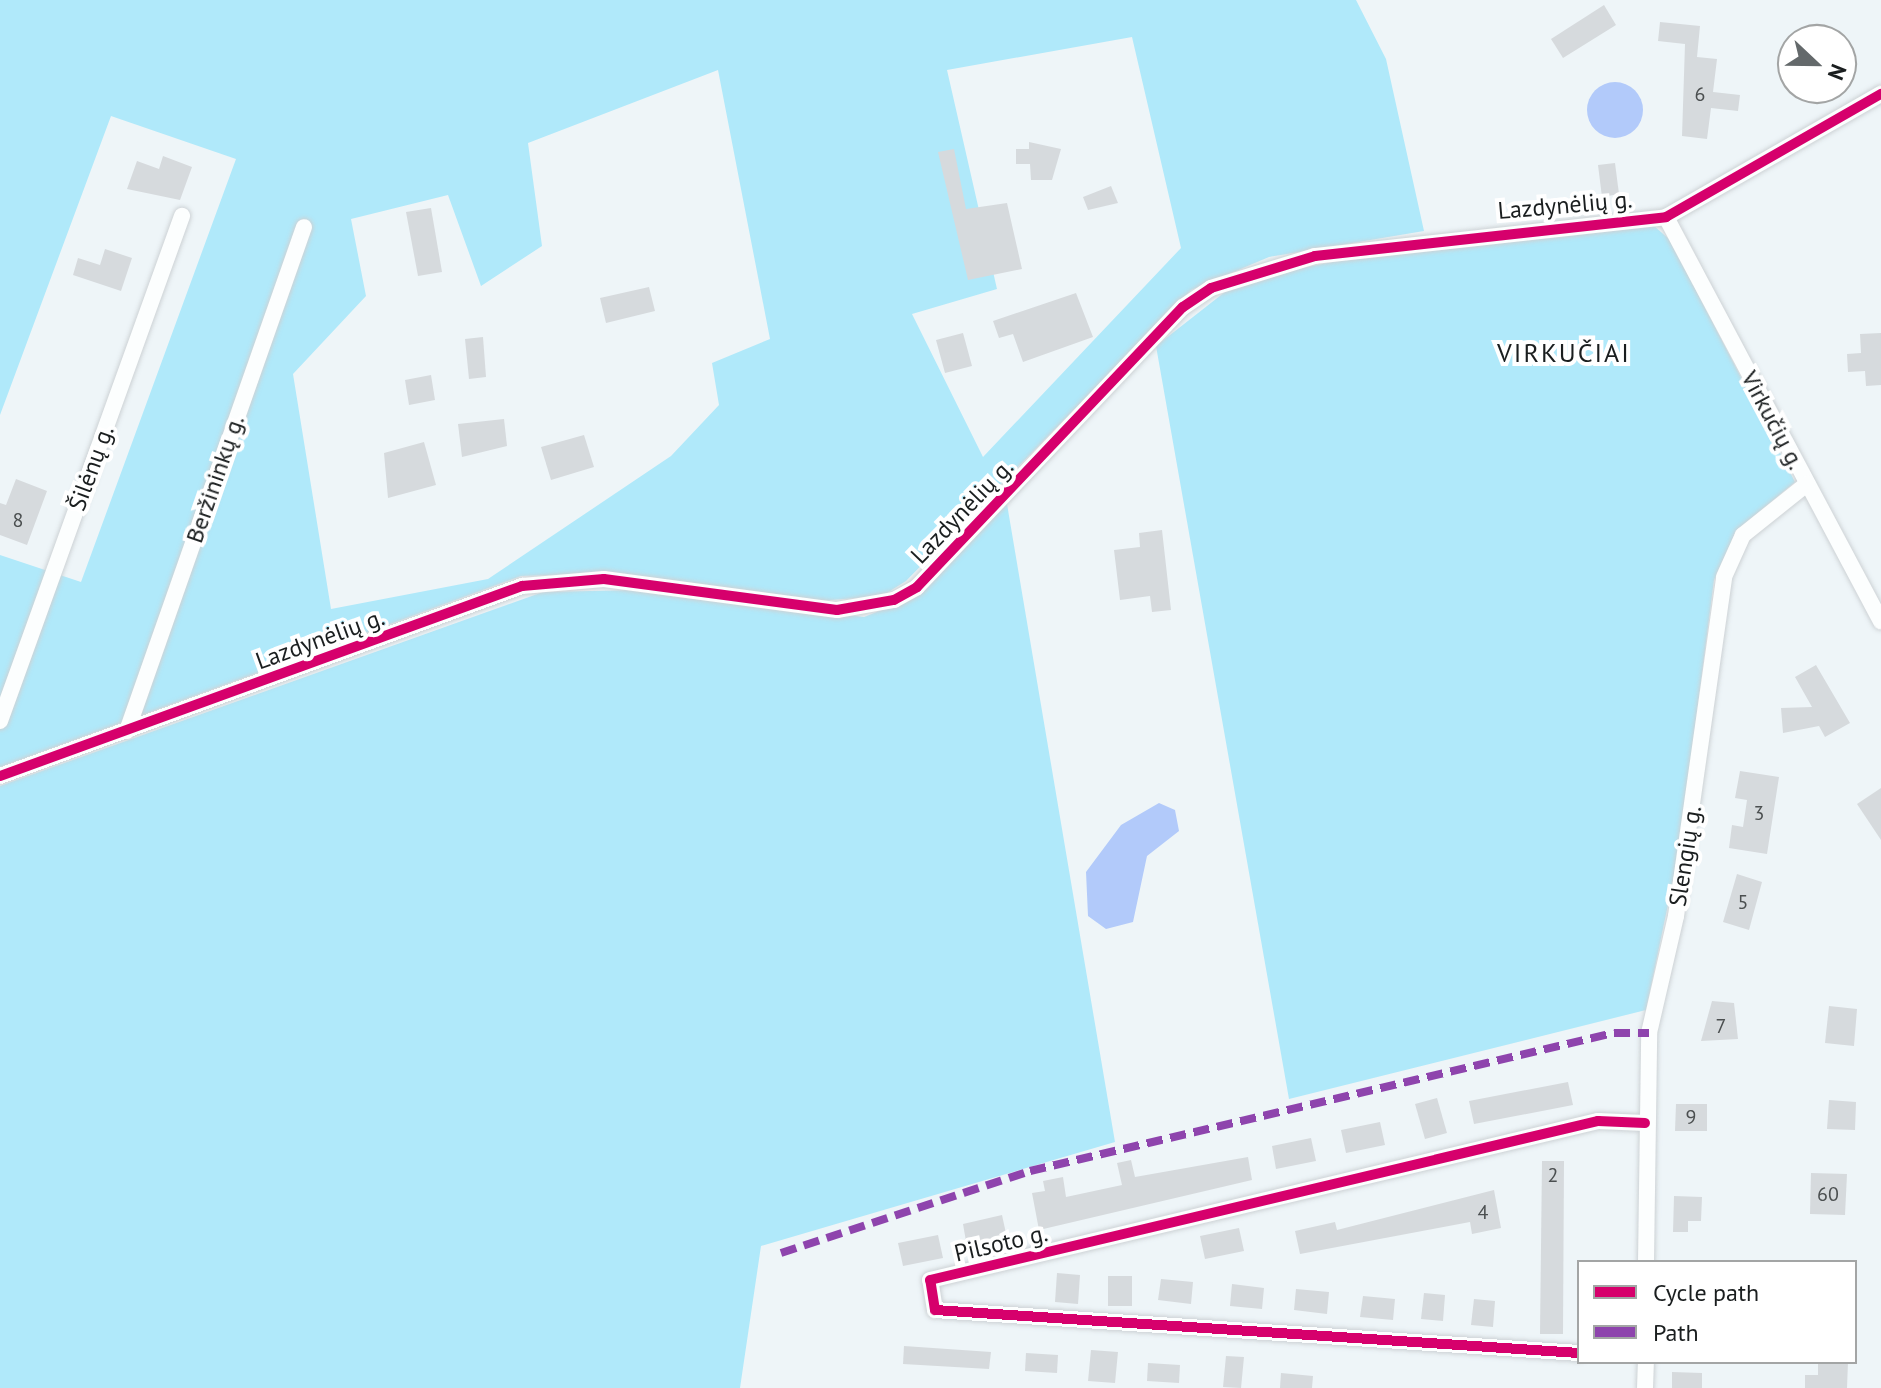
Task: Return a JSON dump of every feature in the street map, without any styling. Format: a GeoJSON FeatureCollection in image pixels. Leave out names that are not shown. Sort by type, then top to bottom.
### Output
{"type":"FeatureCollection","features":[{"type":"Feature","properties":{"kind":"street","name":"Lazdynėlių g."},"geometry":{"type":"LineString","coordinates":[[0,776],[522,586],[604,579],[837,610],[894,600],[917,587],[1183,307],[1211,288],[1344,251],[1666,217],[1881,94]]}},
{"type":"Feature","properties":{"kind":"street","name":"Šilėnų g."},"geometry":{"type":"LineString","coordinates":[[0,721],[182,216]]}},
{"type":"Feature","properties":{"kind":"street","name":"Virkučių g."},"geometry":{"type":"LineString","coordinates":[[1666,217],[1881,621]]}},
{"type":"Feature","properties":{"kind":"street","name":"Beržininkų g."},"geometry":{"type":"LineString","coordinates":[[127,731],[304,227]]}},
{"type":"Feature","properties":{"kind":"street","name":"Slengių g."},"geometry":{"type":"LineString","coordinates":[[1646,1260],[1645,1123],[1649,1033],[1676,916],[1724,577],[1743,535],[1807,484]]}},
{"type":"Feature","properties":{"kind":"street","name":"Pilsoto g."},"geometry":{"type":"LineString","coordinates":[[1577,1353],[935,1310],[930,1280],[1598,1121],[1645,1123]]}},
{"type":"Feature","properties":{"kind":"street"},"geometry":{"type":"LineString","coordinates":[[1645,1388],[1646,1364]]}},
{"type":"Feature","properties":{"kind":"shaded area"},"geometry":{"type":"Polygon","coordinates":[[[0,0],[1356,0],[1386,59],[1424,231],[1269,257],[1191,290],[906,581],[882,596],[818,601],[606,573],[521,576],[0,767],[0,555],[81,582],[236,159],[111,116],[0,415],[0,0]],[[1132,37],[947,70],[997,289],[912,314],[983,457],[1181,248],[1132,37]],[[718,70],[528,143],[542,246],[481,286],[448,195],[351,219],[366,296],[293,374],[331,609],[488,579],[671,456],[719,405],[712,363],[770,339],[718,70]]]}},
{"type":"Feature","properties":{"kind":"shaded area"},"geometry":{"type":"Polygon","coordinates":[[[1615,82],[1635,90],[1643,110],[1635,130],[1615,138],[1595,130],[1587,110],[1595,90],[1615,82]]]}},
{"type":"Feature","properties":{"kind":"shaded area"},"geometry":{"type":"Polygon","coordinates":[[[1653,225],[1670,240],[1795,482],[1736,531],[1714,580],[1679,852],[1646,1010],[1289,1099],[1156,346],[1230,288],[1277,273],[1363,256],[1653,225]]]}},
{"type":"Feature","properties":{"kind":"shaded area"},"geometry":{"type":"Polygon","coordinates":[[[1007,504],[1115,1142],[761,1246],[740,1388],[0,1388],[0,786],[543,592],[638,590],[864,617],[912,598],[1007,504]]]}},
{"type":"Feature","properties":{"kind":"shaded area"},"geometry":{"type":"Polygon","coordinates":[[[1159,803],[1175,810],[1179,831],[1147,856],[1133,922],[1106,929],[1088,916],[1086,872],[1121,825],[1159,803]]]}},
{"type":"Feature","properties":{"kind":"building"},"geometry":{"type":"Polygon","coordinates":[[[1604,5],[1616,25],[1563,58],[1551,39],[1604,5]]]}},
{"type":"Feature","properties":{"kind":"building"},"geometry":{"type":"Polygon","coordinates":[[[1660,22],[1700,26],[1697,57],[1717,59],[1713,92],[1740,95],[1738,111],[1711,108],[1707,139],[1682,136],[1685,44],[1658,41],[1660,22]]]}},
{"type":"Feature","properties":{"kind":"building"},"geometry":{"type":"Polygon","coordinates":[[[1029,142],[1061,149],[1052,180],[1031,180],[1030,164],[1016,164],[1016,149],[1029,149],[1029,142]]]}},
{"type":"Feature","properties":{"kind":"building"},"geometry":{"type":"Polygon","coordinates":[[[954,149],[966,209],[1007,203],[1022,269],[968,280],[938,152],[954,149]]]}},
{"type":"Feature","properties":{"kind":"building"},"geometry":{"type":"Polygon","coordinates":[[[163,156],[192,167],[180,200],[127,189],[137,161],[159,169],[163,156]]]}},
{"type":"Feature","properties":{"kind":"building"},"geometry":{"type":"Polygon","coordinates":[[[1615,163],[1619,194],[1602,197],[1598,165],[1615,163]]]}},
{"type":"Feature","properties":{"kind":"building"},"geometry":{"type":"Polygon","coordinates":[[[1111,186],[1118,203],[1088,210],[1083,197],[1111,186]]]}},
{"type":"Feature","properties":{"kind":"building"},"geometry":{"type":"Polygon","coordinates":[[[431,208],[442,272],[418,276],[406,212],[431,208]]]}},
{"type":"Feature","properties":{"kind":"building"},"geometry":{"type":"Polygon","coordinates":[[[105,249],[132,258],[121,291],[73,275],[78,258],[100,265],[105,249]]]}},
{"type":"Feature","properties":{"kind":"building"},"geometry":{"type":"Polygon","coordinates":[[[649,287],[655,311],[606,323],[600,298],[649,287]]]}},
{"type":"Feature","properties":{"kind":"building"},"geometry":{"type":"Polygon","coordinates":[[[1076,293],[1093,337],[1023,362],[1013,334],[999,338],[993,321],[1076,293]]]}},
{"type":"Feature","properties":{"kind":"building"},"geometry":{"type":"Polygon","coordinates":[[[963,333],[972,366],[945,373],[936,340],[963,333]]]}},
{"type":"Feature","properties":{"kind":"building"},"geometry":{"type":"Polygon","coordinates":[[[1881,333],[1881,385],[1866,386],[1865,371],[1848,372],[1847,354],[1861,353],[1860,334],[1881,333]]]}},
{"type":"Feature","properties":{"kind":"building"},"geometry":{"type":"Polygon","coordinates":[[[483,337],[486,377],[469,379],[465,339],[483,337]]]}},
{"type":"Feature","properties":{"kind":"building"},"geometry":{"type":"Polygon","coordinates":[[[431,375],[435,400],[409,405],[405,380],[431,375]]]}},
{"type":"Feature","properties":{"kind":"building"},"geometry":{"type":"Polygon","coordinates":[[[504,419],[507,446],[462,457],[458,424],[504,419]]]}},
{"type":"Feature","properties":{"kind":"building"},"geometry":{"type":"Polygon","coordinates":[[[584,435],[594,467],[551,480],[541,447],[584,435]]]}},
{"type":"Feature","properties":{"kind":"building"},"geometry":{"type":"Polygon","coordinates":[[[424,442],[436,485],[388,498],[384,453],[424,442]]]}},
{"type":"Feature","properties":{"kind":"building"},"geometry":{"type":"Polygon","coordinates":[[[16,479],[47,491],[27,545],[0,535],[0,503],[6,505],[16,479]]]}},
{"type":"Feature","properties":{"kind":"building"},"geometry":{"type":"Polygon","coordinates":[[[1162,530],[1171,610],[1152,612],[1150,596],[1120,600],[1114,550],[1140,547],[1139,533],[1162,530]]]}},
{"type":"Feature","properties":{"kind":"building"},"geometry":{"type":"Polygon","coordinates":[[[1816,665],[1850,723],[1825,737],[1819,726],[1783,733],[1781,708],[1812,707],[1795,677],[1816,665]]]}},
{"type":"Feature","properties":{"kind":"building"},"geometry":{"type":"Polygon","coordinates":[[[1740,771],[1779,777],[1767,854],[1729,848],[1732,825],[1743,827],[1747,800],[1735,798],[1740,771]]]}},
{"type":"Feature","properties":{"kind":"building"},"geometry":{"type":"Polygon","coordinates":[[[1881,788],[1881,840],[1857,804],[1881,788]]]}},
{"type":"Feature","properties":{"kind":"building"},"geometry":{"type":"Polygon","coordinates":[[[1737,874],[1762,882],[1749,930],[1723,922],[1737,874]]]}},
{"type":"Feature","properties":{"kind":"building"},"geometry":{"type":"Polygon","coordinates":[[[1712,1001],[1734,1003],[1738,1039],[1701,1041],[1712,1001]]]}},
{"type":"Feature","properties":{"kind":"building"},"geometry":{"type":"Polygon","coordinates":[[[1829,1006],[1857,1009],[1854,1046],[1825,1043],[1829,1006]]]}},
{"type":"Feature","properties":{"kind":"building"},"geometry":{"type":"Polygon","coordinates":[[[1568,1082],[1573,1105],[1474,1124],[1469,1101],[1568,1082]]]}},
{"type":"Feature","properties":{"kind":"building"},"geometry":{"type":"Polygon","coordinates":[[[1437,1098],[1447,1133],[1425,1139],[1415,1104],[1437,1098]]]}},
{"type":"Feature","properties":{"kind":"building"},"geometry":{"type":"Polygon","coordinates":[[[1829,1100],[1856,1102],[1855,1130],[1827,1129],[1829,1100]]]}},
{"type":"Feature","properties":{"kind":"building"},"geometry":{"type":"Polygon","coordinates":[[[1676,1104],[1707,1104],[1707,1131],[1675,1131],[1676,1104]]]}},
{"type":"Feature","properties":{"kind":"building"},"geometry":{"type":"Polygon","coordinates":[[[1380,1122],[1385,1145],[1346,1153],[1341,1130],[1380,1122]]]}},
{"type":"Feature","properties":{"kind":"building"},"geometry":{"type":"Polygon","coordinates":[[[1311,1138],[1316,1161],[1276,1169],[1272,1146],[1311,1138]]]}},
{"type":"Feature","properties":{"kind":"building"},"geometry":{"type":"Polygon","coordinates":[[[1248,1157],[1252,1180],[1039,1230],[1032,1193],[1045,1191],[1043,1181],[1063,1177],[1066,1197],[1122,1185],[1117,1163],[1131,1160],[1135,1177],[1248,1157]]]}},
{"type":"Feature","properties":{"kind":"building"},"geometry":{"type":"Polygon","coordinates":[[[1542,1161],[1564,1161],[1563,1334],[1540,1334],[1542,1161]]]}},
{"type":"Feature","properties":{"kind":"building"},"geometry":{"type":"Polygon","coordinates":[[[1811,1173],[1847,1174],[1845,1215],[1810,1214],[1811,1173]]]}},
{"type":"Feature","properties":{"kind":"building"},"geometry":{"type":"Polygon","coordinates":[[[1494,1190],[1501,1228],[1472,1234],[1470,1222],[1300,1254],[1295,1231],[1335,1222],[1337,1230],[1494,1190]]]}},
{"type":"Feature","properties":{"kind":"building"},"geometry":{"type":"Polygon","coordinates":[[[1674,1196],[1702,1197],[1701,1221],[1688,1221],[1688,1232],[1673,1232],[1674,1196]]]}},
{"type":"Feature","properties":{"kind":"building"},"geometry":{"type":"Polygon","coordinates":[[[1002,1215],[1007,1238],[967,1247],[963,1224],[1002,1215]]]}},
{"type":"Feature","properties":{"kind":"building"},"geometry":{"type":"Polygon","coordinates":[[[1239,1228],[1244,1251],[1205,1259],[1200,1236],[1239,1228]]]}},
{"type":"Feature","properties":{"kind":"building"},"geometry":{"type":"Polygon","coordinates":[[[938,1235],[943,1258],[903,1266],[898,1243],[938,1235]]]}},
{"type":"Feature","properties":{"kind":"building"},"geometry":{"type":"Polygon","coordinates":[[[1057,1273],[1080,1275],[1078,1304],[1055,1302],[1057,1273]]]}},
{"type":"Feature","properties":{"kind":"building"},"geometry":{"type":"Polygon","coordinates":[[[1108,1276],[1132,1276],[1132,1306],[1108,1306],[1108,1276]]]}},
{"type":"Feature","properties":{"kind":"building"},"geometry":{"type":"Polygon","coordinates":[[[1161,1279],[1193,1282],[1191,1304],[1158,1300],[1161,1279]]]}},
{"type":"Feature","properties":{"kind":"building"},"geometry":{"type":"Polygon","coordinates":[[[1232,1284],[1264,1288],[1262,1309],[1230,1306],[1232,1284]]]}},
{"type":"Feature","properties":{"kind":"building"},"geometry":{"type":"Polygon","coordinates":[[[1296,1289],[1329,1292],[1327,1314],[1294,1310],[1296,1289]]]}},
{"type":"Feature","properties":{"kind":"building"},"geometry":{"type":"Polygon","coordinates":[[[1424,1293],[1445,1295],[1443,1321],[1421,1319],[1424,1293]]]}},
{"type":"Feature","properties":{"kind":"building"},"geometry":{"type":"Polygon","coordinates":[[[1363,1296],[1395,1299],[1393,1320],[1360,1317],[1363,1296]]]}},
{"type":"Feature","properties":{"kind":"building"},"geometry":{"type":"Polygon","coordinates":[[[1474,1299],[1495,1301],[1493,1327],[1471,1325],[1474,1299]]]}},
{"type":"Feature","properties":{"kind":"building"},"geometry":{"type":"Polygon","coordinates":[[[904,1346],[991,1352],[989,1369],[903,1364],[904,1346]]]}},
{"type":"Feature","properties":{"kind":"building"},"geometry":{"type":"Polygon","coordinates":[[[1091,1350],[1118,1352],[1115,1383],[1088,1381],[1091,1350]]]}},
{"type":"Feature","properties":{"kind":"building"},"geometry":{"type":"Polygon","coordinates":[[[1026,1353],[1058,1355],[1057,1373],[1025,1371],[1026,1353]]]}},
{"type":"Feature","properties":{"kind":"building"},"geometry":{"type":"Polygon","coordinates":[[[1226,1356],[1244,1357],[1241,1388],[1223,1387],[1226,1356]]]}},
{"type":"Feature","properties":{"kind":"building"},"geometry":{"type":"Polygon","coordinates":[[[1148,1363],[1180,1365],[1179,1383],[1147,1381],[1148,1363]]]}},
{"type":"Feature","properties":{"kind":"building"},"geometry":{"type":"Polygon","coordinates":[[[1818,1364],[1848,1364],[1847,1388],[1805,1388],[1805,1375],[1818,1375],[1818,1364]]]}},
{"type":"Feature","properties":{"kind":"building"},"geometry":{"type":"Polygon","coordinates":[[[1672,1372],[1702,1373],[1702,1388],[1672,1388],[1672,1372]]]}},
{"type":"Feature","properties":{"kind":"building"},"geometry":{"type":"Polygon","coordinates":[[[1281,1373],[1313,1376],[1312,1388],[1280,1388],[1281,1373]]]}},
{"type":"Feature","properties":{"kind":"marked path"},"geometry":{"type":"LineString","coordinates":[[781,1253],[1030,1171],[1614,1033],[1649,1033]]}},
{"type":"Feature","properties":{"kind":"cycle path"},"geometry":{"type":"LineString","coordinates":[[0,776],[522,586],[604,579],[837,610],[894,600],[917,587],[1183,307],[1211,288],[1315,256],[1666,217],[1881,94]]}},
{"type":"Feature","properties":{"kind":"cycle path"},"geometry":{"type":"LineString","coordinates":[[1577,1353],[935,1310],[930,1280],[1598,1121],[1645,1123]]}},
{"type":"Feature","properties":{"kind":"district","name":"VIRKUČIAI"},"geometry":{"type":"Point","coordinates":[1564,353]}}]}
